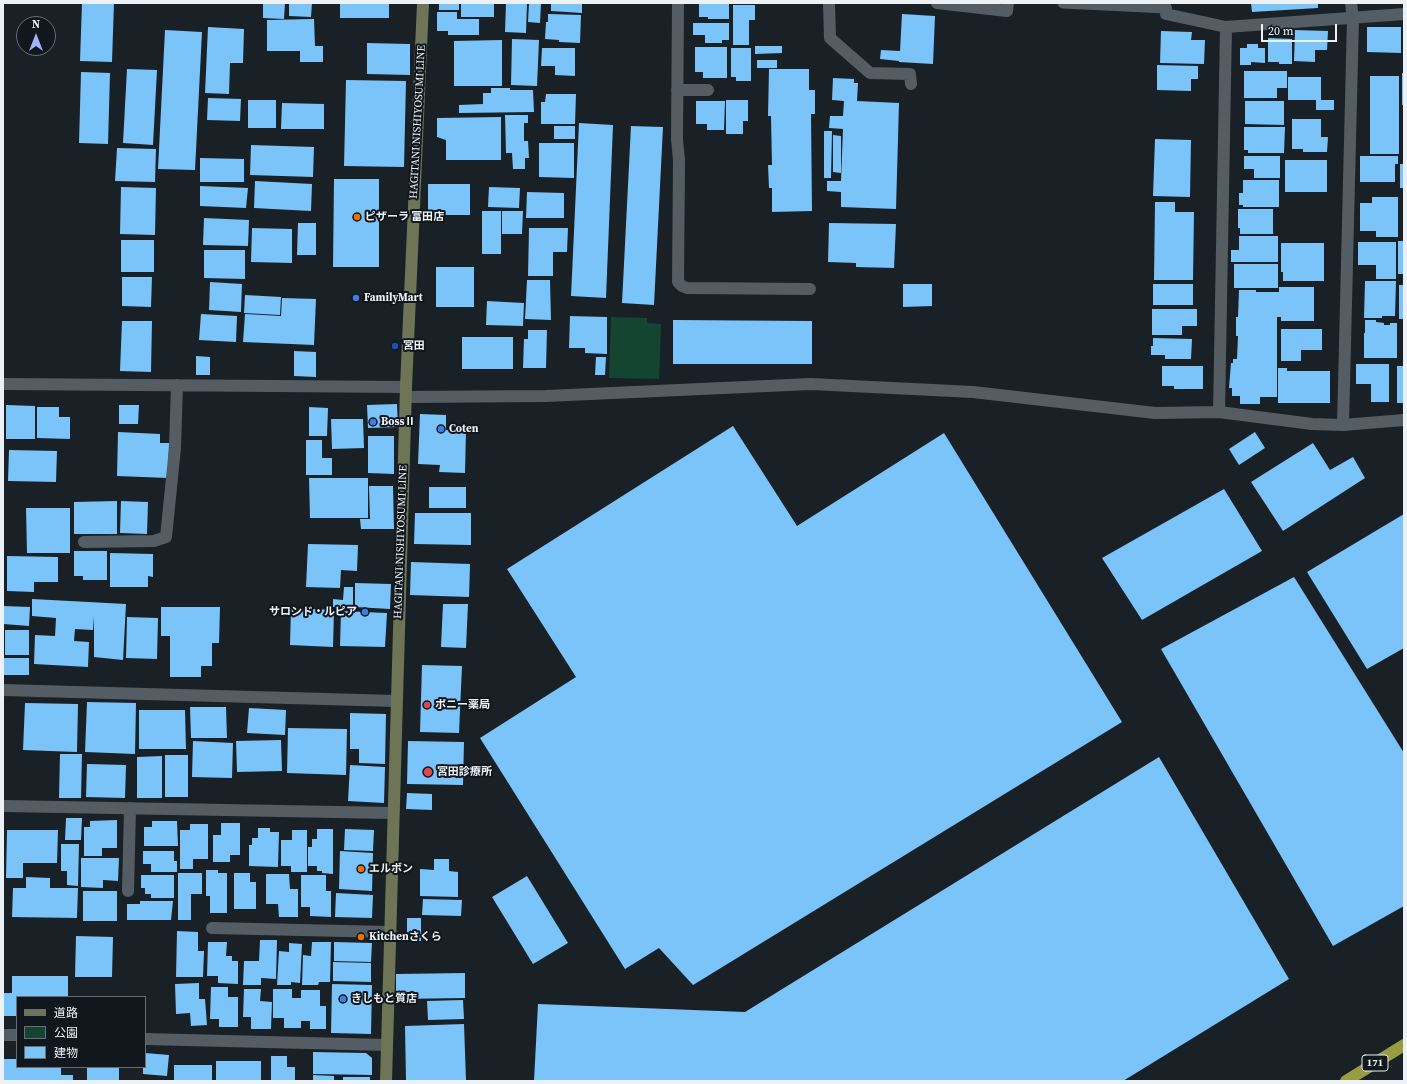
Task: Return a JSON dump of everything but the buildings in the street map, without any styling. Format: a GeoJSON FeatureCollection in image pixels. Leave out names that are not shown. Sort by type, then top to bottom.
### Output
{"type":"FeatureCollection","features":[{"type":"Feature","properties":{"kind":"highway","name":"171"},"geometry":{"type":"LineString","coordinates":[[1346,1081],[1404,1045]]}},
{"type":"Feature","properties":{"kind":"main road","name":"HAGITANI NISHIYOSUMI LINE"},"geometry":{"type":"LineString","coordinates":[[386,1081],[392,813],[406,392],[424,3]]}},
{"type":"Feature","properties":{"kind":"street"},"geometry":{"type":"LineString","coordinates":[[678,3],[678,282],[687,288],[810,289]]}},
{"type":"Feature","properties":{"kind":"street"},"geometry":{"type":"LineString","coordinates":[[829,3],[830,38],[870,73],[910,74],[911,84]]}},
{"type":"Feature","properties":{"kind":"street"},"geometry":{"type":"LineString","coordinates":[[937,3],[1007,11],[1008,3]]}},
{"type":"Feature","properties":{"kind":"street"},"geometry":{"type":"LineString","coordinates":[[1344,425],[1353,19],[1351,3]]}},
{"type":"Feature","properties":{"kind":"street"},"geometry":{"type":"LineString","coordinates":[[1166,8],[1166,14],[1226,27],[1353,19],[1404,14]]}},
{"type":"Feature","properties":{"kind":"street"},"geometry":{"type":"LineString","coordinates":[[1219,412],[1226,27]]}},
{"type":"Feature","properties":{"kind":"street"},"geometry":{"type":"LineString","coordinates":[[677,90],[708,90]]}},
{"type":"Feature","properties":{"kind":"street"},"geometry":{"type":"LineString","coordinates":[[3,384],[177,385],[546,396],[811,384],[973,392],[1155,413],[1219,412],[1312,424],[1344,425],[1404,420]]}},
{"type":"Feature","properties":{"kind":"street"},"geometry":{"type":"LineString","coordinates":[[84,542],[154,541],[166,537],[175,448],[177,385]]}},
{"type":"Feature","properties":{"kind":"street"},"geometry":{"type":"LineString","coordinates":[[3,690],[396,701]]}},
{"type":"Feature","properties":{"kind":"street"},"geometry":{"type":"LineString","coordinates":[[3,806],[392,813]]}},
{"type":"Feature","properties":{"kind":"street"},"geometry":{"type":"LineString","coordinates":[[128,891],[130,808]]}},
{"type":"Feature","properties":{"kind":"street"},"geometry":{"type":"LineString","coordinates":[[212,928],[389,932]]}},
{"type":"Feature","properties":{"kind":"street"},"geometry":{"type":"LineString","coordinates":[[3,1035],[16,1036]]}},
{"type":"Feature","properties":{"kind":"street"},"geometry":{"type":"LineString","coordinates":[[146,1039],[386,1045]]}},
{"type":"Feature","properties":{"kind":"lane"},"geometry":{"type":"LineString","coordinates":[[1063,3],[1166,8]]}},
{"type":"Feature","properties":{"kind":"green space"},"geometry":{"type":"Polygon","coordinates":[[[611,317],[647,318],[647,323],[661,324],[659,379],[609,378],[611,317]]]}},
{"type":"Feature","properties":{"kind":"place","name":"ピザーラ 富田店"},"geometry":{"type":"Point","coordinates":[357,217]}},
{"type":"Feature","properties":{"kind":"place","name":"FamilyMart"},"geometry":{"type":"Point","coordinates":[356,298]}},
{"type":"Feature","properties":{"kind":"place","name":"宮田"},"geometry":{"type":"Point","coordinates":[395,346]}},
{"type":"Feature","properties":{"kind":"place","name":"BossⅡ"},"geometry":{"type":"Point","coordinates":[373,422]}},
{"type":"Feature","properties":{"kind":"place","name":"Coten"},"geometry":{"type":"Point","coordinates":[441,429]}},
{"type":"Feature","properties":{"kind":"place","name":"サロンド・ルピア"},"geometry":{"type":"Point","coordinates":[365,612]}},
{"type":"Feature","properties":{"kind":"place","name":"ポニー薬局"},"geometry":{"type":"Point","coordinates":[427,705]}},
{"type":"Feature","properties":{"kind":"place","name":"宮田診療所"},"geometry":{"type":"Point","coordinates":[428,772]}},
{"type":"Feature","properties":{"kind":"place","name":"エルボン"},"geometry":{"type":"Point","coordinates":[361,869]}},
{"type":"Feature","properties":{"kind":"place","name":"Kitchenさくら"},"geometry":{"type":"Point","coordinates":[361,937]}},
{"type":"Feature","properties":{"kind":"place","name":"きしもと質店"},"geometry":{"type":"Point","coordinates":[343,999]}}]}
